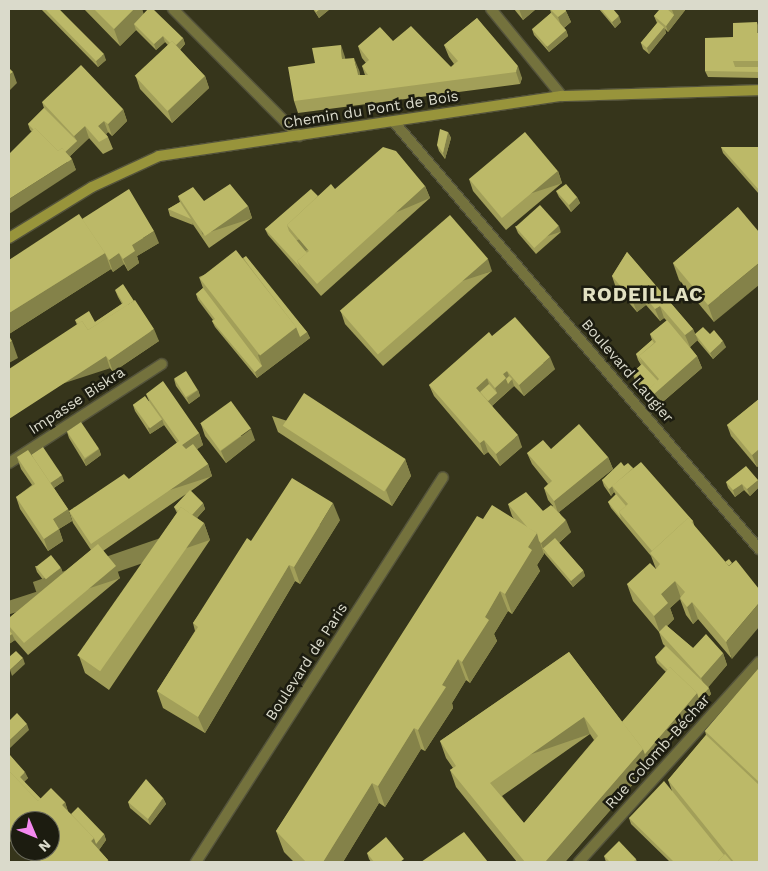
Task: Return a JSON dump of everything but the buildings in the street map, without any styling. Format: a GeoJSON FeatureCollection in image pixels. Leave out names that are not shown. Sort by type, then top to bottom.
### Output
{"type":"FeatureCollection","features":[{"type":"Feature","properties":{"kind":"street"},"geometry":{"type":"LineString","coordinates":[[173,9],[299,136]]}},
{"type":"Feature","properties":{"kind":"street"},"geometry":{"type":"LineString","coordinates":[[492,9],[562,96]]}},
{"type":"Feature","properties":{"kind":"street","name":"Chemin du Pont de Bois"},"geometry":{"type":"LineString","coordinates":[[9,238],[92,187],[159,156],[562,96],[759,90]]}},
{"type":"Feature","properties":{"kind":"street","name":"Boulevard Laugier"},"geometry":{"type":"LineString","coordinates":[[394,122],[759,549]]}},
{"type":"Feature","properties":{"kind":"street","name":"Impasse Biskra"},"geometry":{"type":"LineString","coordinates":[[9,463],[162,364]]}},
{"type":"Feature","properties":{"kind":"street","name":"Boulevard de Paris"},"geometry":{"type":"LineString","coordinates":[[196,862],[443,477]]}},
{"type":"Feature","properties":{"kind":"street","name":"Rue Colomb-Béchar"},"geometry":{"type":"LineString","coordinates":[[580,862],[759,662]]}},
{"type":"Feature","properties":{"kind":"district","name":"RODEILLAC"},"geometry":{"type":"Point","coordinates":[643,294]}}]}
